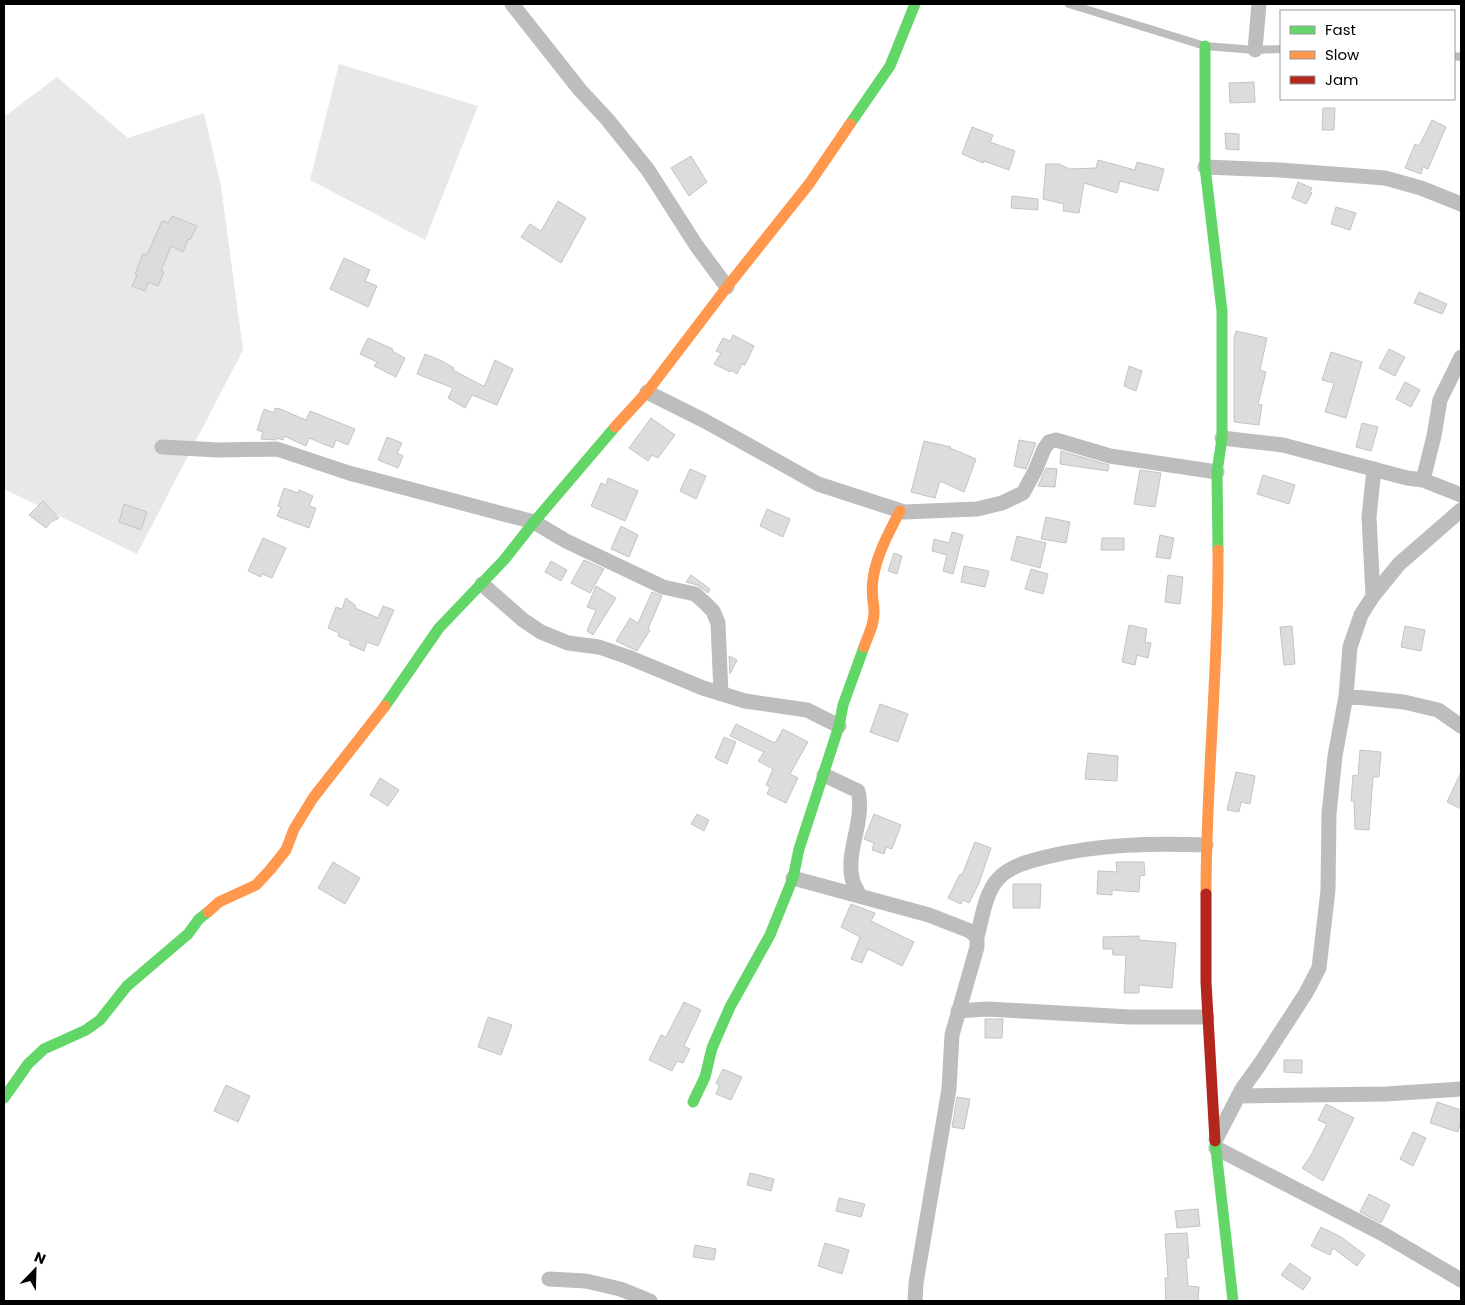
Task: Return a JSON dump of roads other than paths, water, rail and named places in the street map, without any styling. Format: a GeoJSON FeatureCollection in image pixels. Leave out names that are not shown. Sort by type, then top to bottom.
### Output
{"type":"FeatureCollection","features":[{"type":"Feature","properties":{"kind":"street"},"geometry":{"type":"LineString","coordinates":[[512,4],[580,90],[607,119],[648,170],[696,245],[727,286]]}},
{"type":"Feature","properties":{"kind":"street"},"geometry":{"type":"LineString","coordinates":[[4,1098],[28,1064],[44,1049],[86,1030],[100,1020],[127,986],[188,934],[200,919],[219,902],[256,884],[270,870],[286,850],[294,829],[313,798],[387,703],[438,628],[504,560],[600,444],[647,392],[727,286],[809,184],[890,66],[915,4]]}},
{"type":"Feature","properties":{"kind":"street"},"geometry":{"type":"LineString","coordinates":[[1256,50],[1258,10]]}},
{"type":"Feature","properties":{"kind":"street"},"geometry":{"type":"LineString","coordinates":[[1205,46],[1205,167],[1222,311],[1222,438],[1217,472],[1218,596],[1206,845],[1207,1017],[1215,1144],[1233,1301]]}},
{"type":"Feature","properties":{"kind":"street"},"geometry":{"type":"LineString","coordinates":[[1205,167],[1280,170],[1385,178],[1421,188],[1461,204]]}},
{"type":"Feature","properties":{"kind":"street"},"geometry":{"type":"LineString","coordinates":[[1423,480],[1434,436],[1440,400],[1461,357]]}},
{"type":"Feature","properties":{"kind":"street"},"geometry":{"type":"LineString","coordinates":[[647,392],[705,421],[818,484],[900,511],[977,509],[1002,503],[1023,493],[1044,449],[1049,442],[1056,440],[1110,456],[1217,472]]}},
{"type":"Feature","properties":{"kind":"street"},"geometry":{"type":"LineString","coordinates":[[1222,438],[1283,445],[1407,478],[1423,480],[1461,495]]}},
{"type":"Feature","properties":{"kind":"street"},"geometry":{"type":"LineString","coordinates":[[162,447],[218,450],[277,449],[349,473],[534,522],[566,541],[663,587],[695,594],[704,602],[712,611],[718,624],[721,694]]}},
{"type":"Feature","properties":{"kind":"street"},"geometry":{"type":"LineString","coordinates":[[1373,596],[1369,517],[1374,469]]}},
{"type":"Feature","properties":{"kind":"street"},"geometry":{"type":"LineString","coordinates":[[1215,1144],[1238,1096],[1306,993],[1319,968],[1328,890],[1329,814],[1335,756],[1346,696],[1350,647],[1361,615],[1373,596],[1399,564],[1461,510]]}},
{"type":"Feature","properties":{"kind":"street"},"geometry":{"type":"LineString","coordinates":[[693,1102],[705,1077],[712,1048],[730,1006],[770,936],[793,878],[799,849],[839,726],[843,705],[872,624],[874,611],[871,595],[874,577],[885,541],[900,511]]}},
{"type":"Feature","properties":{"kind":"street"},"geometry":{"type":"LineString","coordinates":[[482,584],[523,620],[541,632],[568,642],[599,647],[628,656],[721,694],[746,701],[807,710],[839,726]]}},
{"type":"Feature","properties":{"kind":"street"},"geometry":{"type":"LineString","coordinates":[[1346,696],[1404,702],[1438,710],[1461,726]]}},
{"type":"Feature","properties":{"kind":"street"},"geometry":{"type":"LineString","coordinates":[[824,775],[858,791],[860,819],[851,864],[852,879],[860,896]]}},
{"type":"Feature","properties":{"kind":"street"},"geometry":{"type":"LineString","coordinates":[[915,1301],[916,1283],[949,1089],[952,1035],[977,947],[977,937],[990,892],[997,880],[1006,872],[1029,862],[1067,852],[1118,845],[1206,845]]}},
{"type":"Feature","properties":{"kind":"street"},"geometry":{"type":"LineString","coordinates":[[793,878],[929,915],[970,931],[977,937]]}},
{"type":"Feature","properties":{"kind":"street"},"geometry":{"type":"LineString","coordinates":[[958,1011],[987,1009],[1130,1017],[1207,1017]]}},
{"type":"Feature","properties":{"kind":"street"},"geometry":{"type":"LineString","coordinates":[[1238,1096],[1386,1094],[1461,1089]]}},
{"type":"Feature","properties":{"kind":"street"},"geometry":{"type":"LineString","coordinates":[[1215,1144],[1383,1234],[1461,1280]]}},
{"type":"Feature","properties":{"kind":"street"},"geometry":{"type":"LineString","coordinates":[[549,1279],[586,1280],[618,1295],[650,1301]]}},
{"type":"Feature","properties":{"kind":"lane"},"geometry":{"type":"LineString","coordinates":[[1069,4],[1205,46],[1256,50],[1280,49]]}}]}
